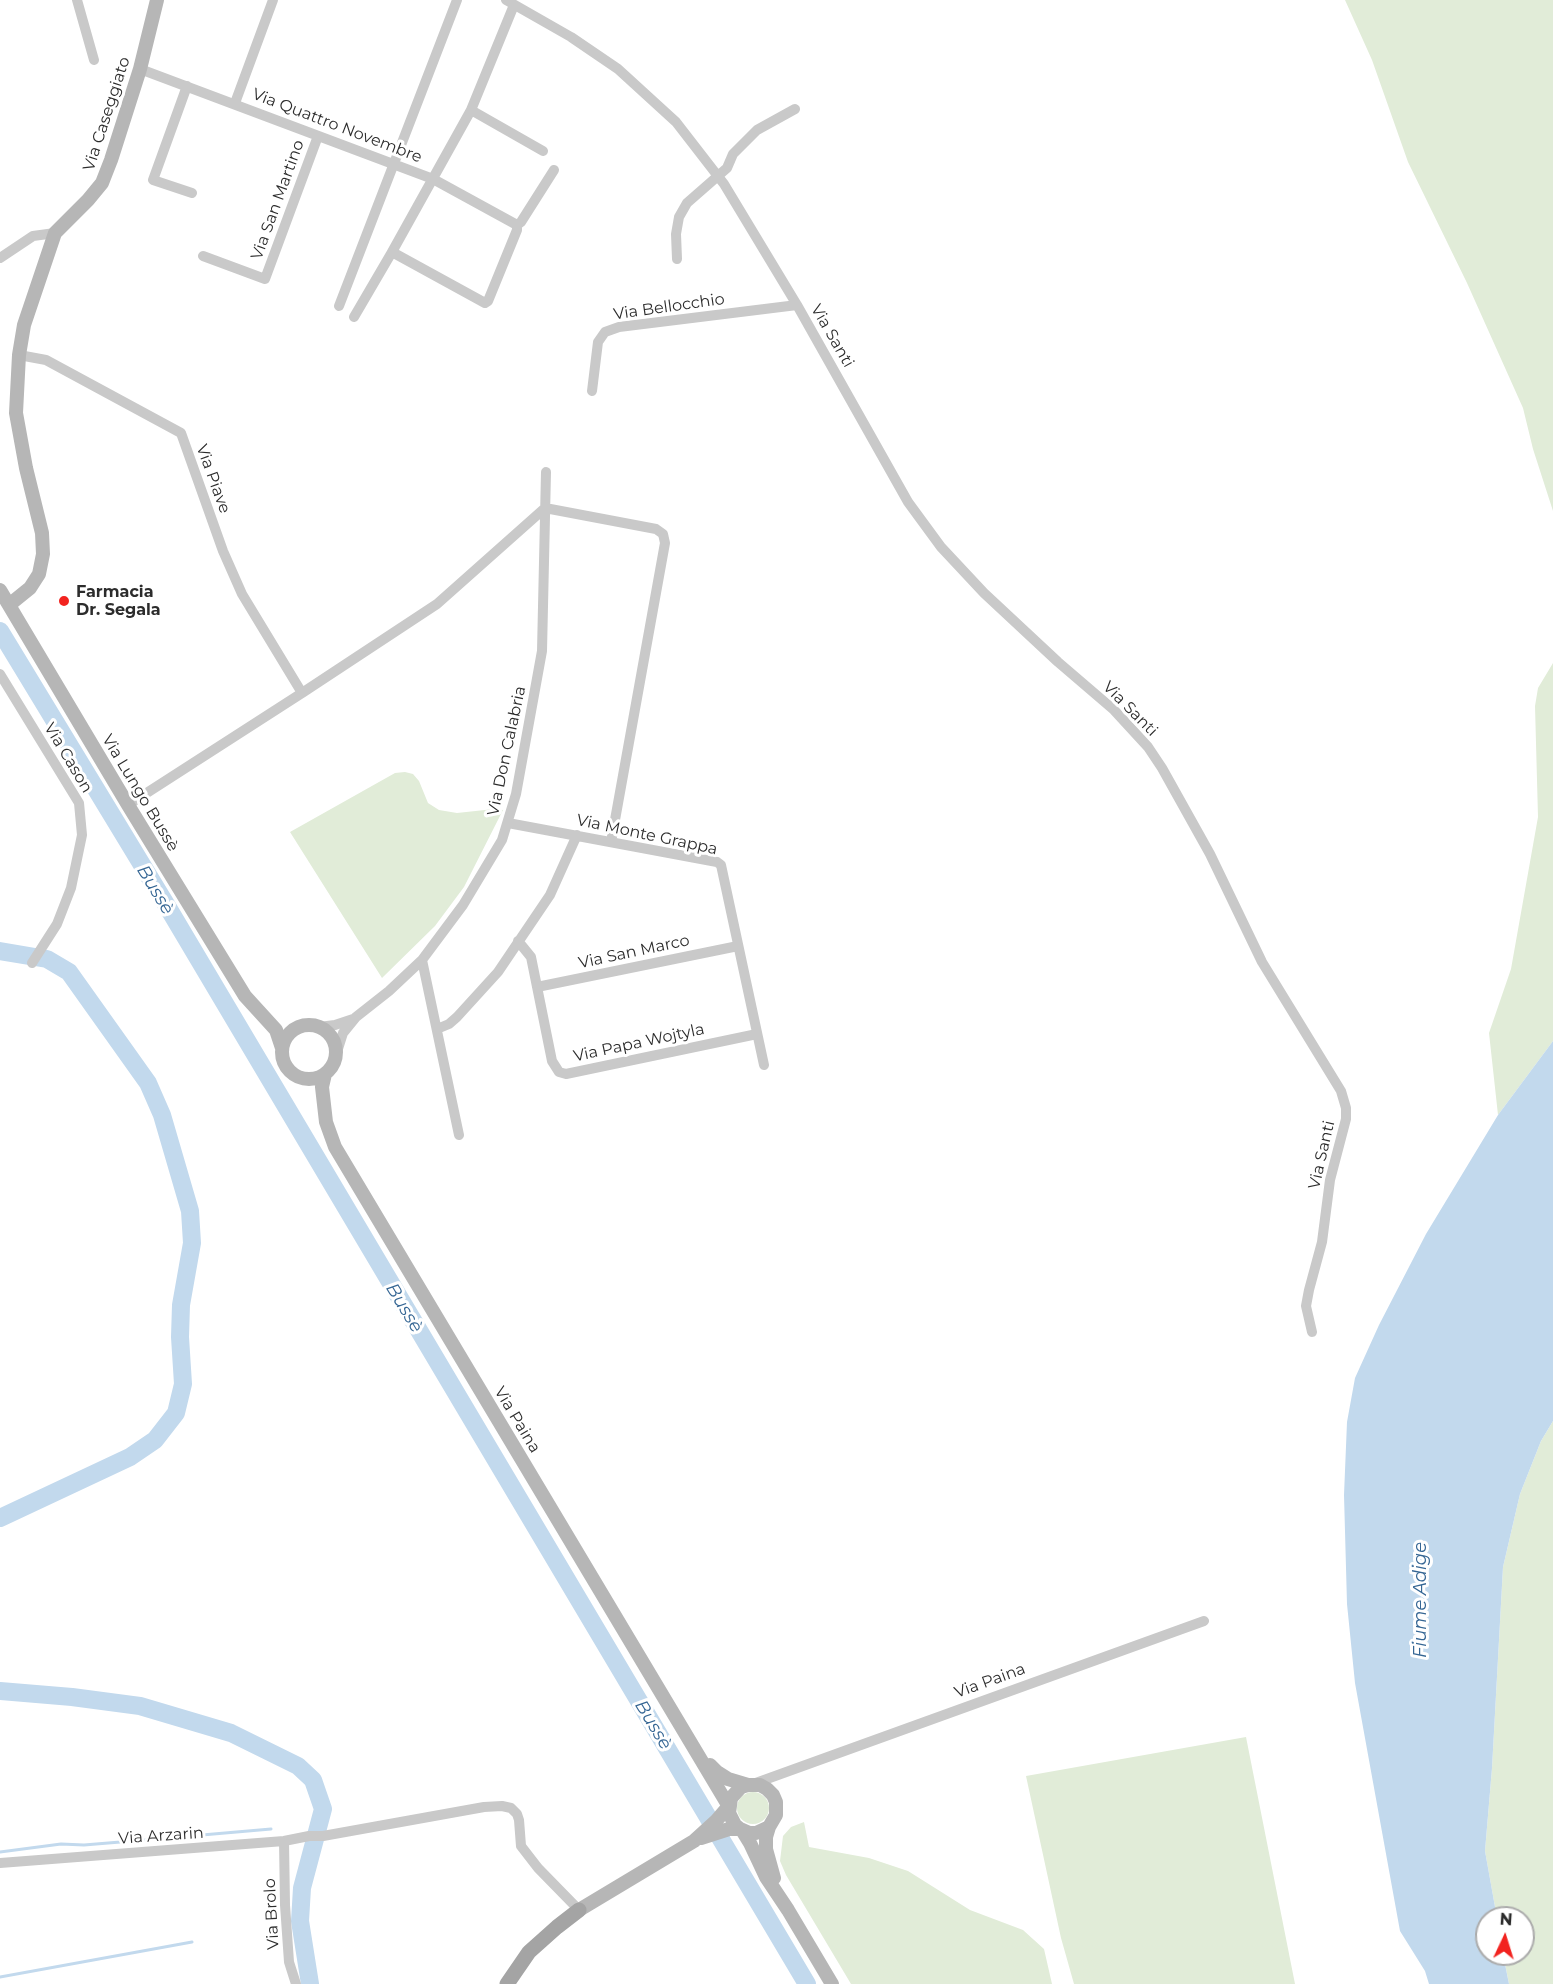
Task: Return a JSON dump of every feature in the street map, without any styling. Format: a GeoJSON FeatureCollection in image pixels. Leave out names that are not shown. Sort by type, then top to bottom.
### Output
{"type":"FeatureCollection","features":[{"type":"Feature","properties":{"kind":"main road","name":"Via Caseggiato"},"geometry":{"type":"LineString","coordinates":[[55,232],[102,183],[140,69],[157,0]]}},
{"type":"Feature","properties":{"kind":"main road"},"geometry":{"type":"LineString","coordinates":[[9,605],[30,588],[39,574],[43,554],[42,533],[26,468],[16,413],[19,355],[24,325],[55,232]]}},
{"type":"Feature","properties":{"kind":"main road","name":"Via Lungo Bussè"},"geometry":{"type":"LineString","coordinates":[[0,590],[244,996],[276,1030],[282,1048]]}},
{"type":"Feature","properties":{"kind":"main road","name":"Via Lungo Bussè"},"geometry":{"type":"LineString","coordinates":[[256,1009],[282,1024],[298,1027]]}},
{"type":"Feature","properties":{"kind":"main road"},"geometry":{"type":"LineString","coordinates":[[309,1025],[319,1027],[332,1037],[337,1053],[331,1068],[317,1078],[299,1077],[286,1065],[282,1057],[282,1048],[288,1035],[298,1027],[309,1025]]}},
{"type":"Feature","properties":{"kind":"main road","name":"Via Paina"},"geometry":{"type":"LineString","coordinates":[[325,1074],[322,1087],[326,1122]]}},
{"type":"Feature","properties":{"kind":"main road","name":"Via Paina"},"geometry":{"type":"LineString","coordinates":[[299,1077],[312,1090],[335,1147],[685,1732]]}},
{"type":"Feature","properties":{"kind":"main road"},"geometry":{"type":"LineString","coordinates":[[685,1732],[717,1772],[728,1779],[767,1789],[776,1802],[776,1815],[769,1827],[765,1842],[767,1857],[788,1910]]}},
{"type":"Feature","properties":{"kind":"main road"},"geometry":{"type":"LineString","coordinates":[[685,1732],[731,1820],[750,1843],[766,1877],[832,1984]]}},
{"type":"Feature","properties":{"kind":"main road"},"geometry":{"type":"LineString","coordinates":[[507,1984],[529,1952],[557,1927],[579,1910],[694,1841],[726,1809],[735,1792],[750,1784]]}},
{"type":"Feature","properties":{"kind":"main road"},"geometry":{"type":"LineString","coordinates":[[694,1841],[737,1830],[756,1833],[769,1827]]}},
{"type":"Feature","properties":{"kind":"street"},"geometry":{"type":"LineString","coordinates":[[77,0],[94,60]]}},
{"type":"Feature","properties":{"kind":"street"},"geometry":{"type":"LineString","coordinates":[[235,103],[273,0]]}},
{"type":"Feature","properties":{"kind":"street"},"geometry":{"type":"LineString","coordinates":[[339,306],[457,0]]}},
{"type":"Feature","properties":{"kind":"street"},"geometry":{"type":"LineString","coordinates":[[354,317],[393,252],[471,110],[510,2]]}},
{"type":"Feature","properties":{"kind":"street","name":"Via Santi"},"geometry":{"type":"LineString","coordinates":[[510,2],[571,37],[618,69],[676,122],[724,184],[797,305],[908,502],[941,547],[1000,608],[1114,710],[1153,754],[1210,854],[1262,962],[1341,1091],[1347,1108],[1330,1180],[1322,1242],[1306,1306],[1312,1332]]}},
{"type":"Feature","properties":{"kind":"street","name":"Via Quattro Novembre"},"geometry":{"type":"LineString","coordinates":[[140,69],[433,179],[517,225]]}},
{"type":"Feature","properties":{"kind":"street"},"geometry":{"type":"LineString","coordinates":[[187,86],[153,180],[192,194]]}},
{"type":"Feature","properties":{"kind":"street"},"geometry":{"type":"LineString","coordinates":[[677,259],[676,234],[679,217],[687,203],[727,168],[733,154],[757,130],[795,109]]}},
{"type":"Feature","properties":{"kind":"street"},"geometry":{"type":"LineString","coordinates":[[471,110],[543,151]]}},
{"type":"Feature","properties":{"kind":"street","name":"Via San Martino"},"geometry":{"type":"LineString","coordinates":[[203,256],[265,279],[318,136]]}},
{"type":"Feature","properties":{"kind":"street"},"geometry":{"type":"LineString","coordinates":[[393,252],[484,303],[488,300],[517,230],[517,225],[554,170]]}},
{"type":"Feature","properties":{"kind":"street","name":"Via Caseggiato"},"geometry":{"type":"LineString","coordinates":[[0,258],[33,236],[55,232]]}},
{"type":"Feature","properties":{"kind":"street","name":"Via Bellocchio"},"geometry":{"type":"LineString","coordinates":[[592,390],[598,342],[605,332],[619,327],[797,305]]}},
{"type":"Feature","properties":{"kind":"street","name":"Via Piave"},"geometry":{"type":"LineString","coordinates":[[19,355],[46,360],[181,433],[223,551],[242,594],[302,693]]}},
{"type":"Feature","properties":{"kind":"street","name":"Via Don Calabria"},"geometry":{"type":"LineString","coordinates":[[337,1053],[343,1033],[356,1017],[389,991],[422,960],[464,905],[502,840],[516,794],[542,651],[546,472]]}},
{"type":"Feature","properties":{"kind":"street"},"geometry":{"type":"LineString","coordinates":[[128,805],[437,604],[545,508],[656,529],[663,534],[665,543],[611,842]]}},
{"type":"Feature","properties":{"kind":"street","name":"Via Cason"},"geometry":{"type":"LineString","coordinates":[[0,674],[79,803],[82,835],[71,888],[57,924],[32,963]]}},
{"type":"Feature","properties":{"kind":"street","name":"Via Monte Grappa"},"geometry":{"type":"LineString","coordinates":[[508,823],[717,862],[721,865],[764,1065]]}},
{"type":"Feature","properties":{"kind":"street"},"geometry":{"type":"LineString","coordinates":[[437,1029],[449,1023],[463,1011],[498,972],[550,895],[576,836]]}},
{"type":"Feature","properties":{"kind":"street","name":"Via Papa Wojtyla"},"geometry":{"type":"LineString","coordinates":[[518,941],[531,957],[552,1061],[559,1072],[566,1074],[757,1034]]}},
{"type":"Feature","properties":{"kind":"street","name":"Via San Marco"},"geometry":{"type":"LineString","coordinates":[[537,987],[738,946]]}},
{"type":"Feature","properties":{"kind":"street"},"geometry":{"type":"LineString","coordinates":[[422,960],[459,1135]]}},
{"type":"Feature","properties":{"kind":"street","name":"Via Don Calabria"},"geometry":{"type":"LineString","coordinates":[[319,1027],[335,1025],[356,1017]]}},
{"type":"Feature","properties":{"kind":"street","name":"Via Paina"},"geometry":{"type":"LineString","coordinates":[[750,1784],[1204,1621]]}},
{"type":"Feature","properties":{"kind":"street"},"geometry":{"type":"LineString","coordinates":[[776,1802],[778,1785],[787,1772]]}},
{"type":"Feature","properties":{"kind":"street","name":"Via Arzarin"},"geometry":{"type":"LineString","coordinates":[[0,1863],[284,1841],[484,1807],[502,1806],[511,1808],[519,1820],[521,1846],[538,1868],[579,1910]]}},
{"type":"Feature","properties":{"kind":"street","name":"Via Brolo"},"geometry":{"type":"LineString","coordinates":[[284,1841],[289,1962],[296,1984]]}},
{"type":"Feature","properties":{"kind":"green space"},"geometry":{"type":"Polygon","coordinates":[[[1345,0],[1553,0],[1553,511],[1533,449],[1523,408],[1467,283],[1408,162],[1372,60],[1345,0]]]}},
{"type":"Feature","properties":{"kind":"green space"},"geometry":{"type":"Polygon","coordinates":[[[1553,663],[1553,1041],[1498,1115],[1489,1033],[1511,969],[1538,817],[1535,706],[1538,688],[1553,663]]]}},
{"type":"Feature","properties":{"kind":"green space"},"geometry":{"type":"Polygon","coordinates":[[[395,773],[413,774],[419,781],[428,803],[439,810],[457,813],[503,810],[464,887],[435,926],[382,978],[290,832],[395,773]]]}},
{"type":"Feature","properties":{"kind":"green space"},"geometry":{"type":"Polygon","coordinates":[[[1553,1421],[1553,1984],[1509,1984],[1505,1966],[1535,1966],[1535,1906],[1495,1906],[1485,1851],[1503,1567],[1520,1494],[1541,1441],[1553,1421]]]}},
{"type":"Feature","properties":{"kind":"green space"},"geometry":{"type":"Polygon","coordinates":[[[1246,1737],[1295,1984],[1074,1984],[1061,1938],[1026,1776],[1246,1737]]]}},
{"type":"Feature","properties":{"kind":"green space"},"geometry":{"type":"Polygon","coordinates":[[[753,1792],[764,1797],[769,1808],[764,1819],[753,1824],[742,1819],[737,1808],[742,1797],[753,1792]]]}},
{"type":"Feature","properties":{"kind":"green space"},"geometry":{"type":"Polygon","coordinates":[[[804,1822],[809,1847],[869,1858],[908,1871],[970,1910],[1023,1930],[1044,1949],[1052,1984],[851,1984],[786,1875],[780,1861],[783,1836],[791,1827],[804,1822]]]}},
{"type":"Feature","properties":{"kind":"water","name":"Fiume Adige"},"geometry":{"type":"Polygon","coordinates":[[[1553,1041],[1553,1421],[1541,1441],[1520,1494],[1503,1567],[1485,1851],[1495,1906],[1475,1906],[1475,1966],[1505,1966],[1509,1984],[1429,1984],[1425,1971],[1400,1931],[1355,1683],[1347,1604],[1344,1495],[1347,1422],[1355,1378],[1379,1325],[1426,1234],[1498,1115],[1553,1041]]]}},
{"type":"Feature","properties":{"kind":"waterway","name":"Bussè"},"geometry":{"type":"LineString","coordinates":[[0,631],[167,906],[807,1984]]}},
{"type":"Feature","properties":{"kind":"waterway"},"geometry":{"type":"LineString","coordinates":[[0,951],[47,959],[69,972],[148,1083],[162,1115],[190,1211],[192,1243],[181,1305],[180,1337],[183,1384],[176,1413],[155,1440],[130,1457],[0,1518]]}},
{"type":"Feature","properties":{"kind":"waterway"},"geometry":{"type":"LineString","coordinates":[[0,1691],[140,1706],[231,1733],[298,1766],[313,1780],[323,1809],[302,1888],[300,1921],[310,1984]]}},
{"type":"Feature","properties":{"kind":"waterway"},"geometry":{"type":"LineString","coordinates":[[202,1835],[271,1829]]}},
{"type":"Feature","properties":{"kind":"waterway"},"geometry":{"type":"LineString","coordinates":[[0,1852],[61,1844],[84,1845],[169,1838]]}},
{"type":"Feature","properties":{"kind":"waterway"},"geometry":{"type":"LineString","coordinates":[[0,1977],[192,1942]]}},
{"type":"Feature","properties":{"kind":"place","name":"Farmacia Dr. Segala"},"geometry":{"type":"Point","coordinates":[64,601]}}]}
